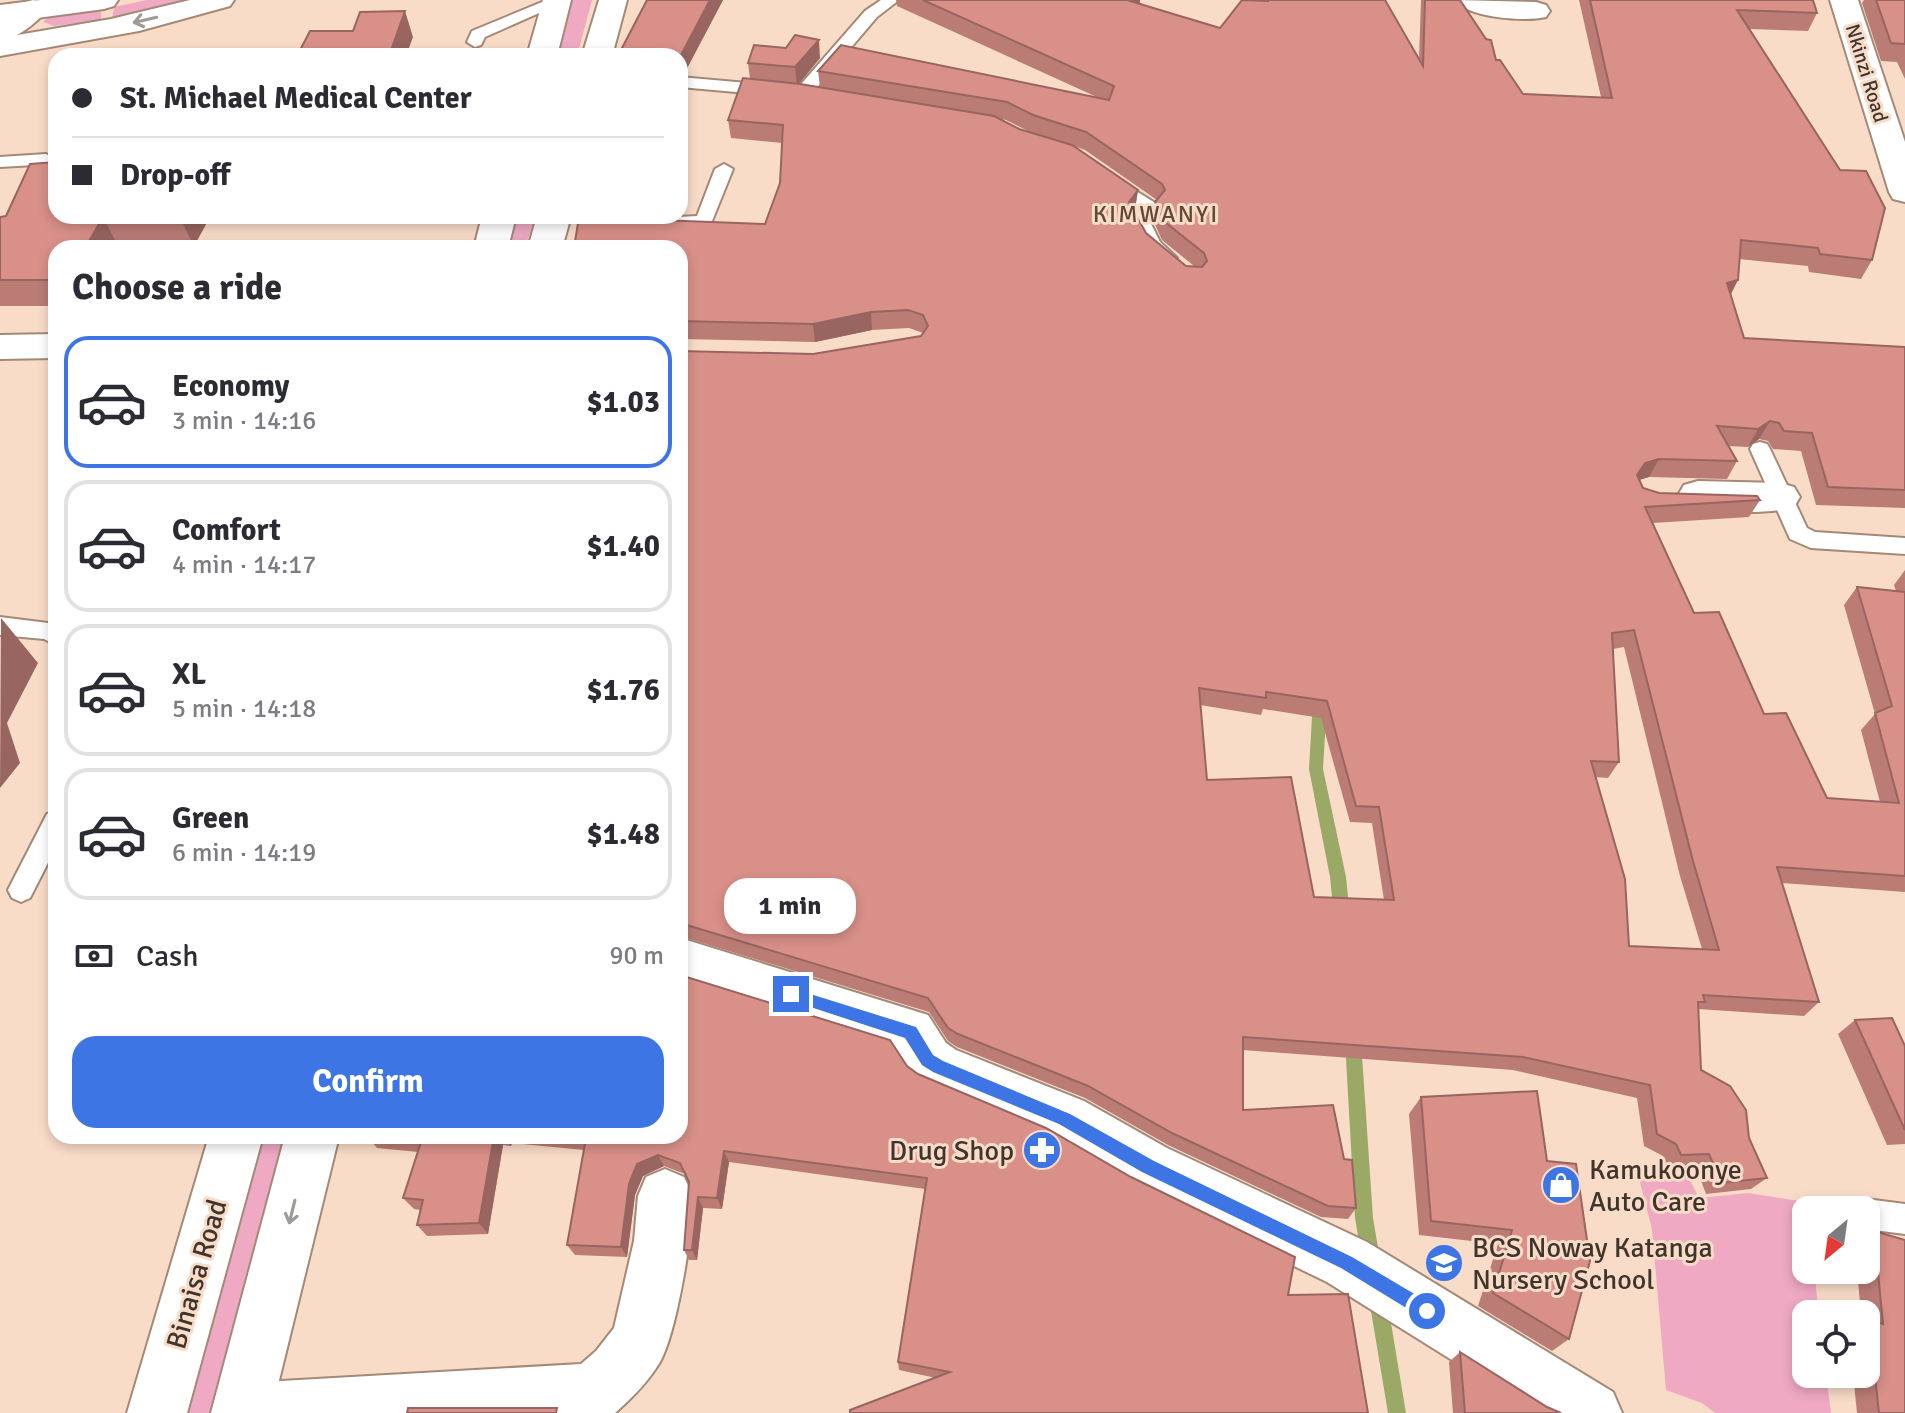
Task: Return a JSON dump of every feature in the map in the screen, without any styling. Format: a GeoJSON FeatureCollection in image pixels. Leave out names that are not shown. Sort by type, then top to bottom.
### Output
{"type":"FeatureCollection","features":[{"type":"Feature","properties":{"kind":"street"},"geometry":{"type":"LineString","coordinates":[[0,14],[104,0]]}},
{"type":"Feature","properties":{"kind":"street"},"geometry":{"type":"LineString","coordinates":[[0,47],[92,32],[189,11],[220,0]]}},
{"type":"Feature","properties":{"kind":"street"},"geometry":{"type":"LineString","coordinates":[[1469,0],[1482,6],[1536,11]]}},
{"type":"Feature","properties":{"kind":"street","name":"Nkinzi Road"},"geometry":{"type":"LineString","coordinates":[[1844,0],[1905,192]]}},
{"type":"Feature","properties":{"kind":"street"},"geometry":{"type":"LineString","coordinates":[[544,48],[557,1]]}},
{"type":"Feature","properties":{"kind":"street"},"geometry":{"type":"LineString","coordinates":[[600,48],[615,1]]}},
{"type":"Feature","properties":{"kind":"street"},"geometry":{"type":"LineString","coordinates":[[0,33],[33,9]]}},
{"type":"Feature","properties":{"kind":"street"},"geometry":{"type":"LineString","coordinates":[[0,347],[48,346]]}},
{"type":"Feature","properties":{"kind":"street"},"geometry":{"type":"LineString","coordinates":[[1664,494],[1780,497]]}},
{"type":"Feature","properties":{"kind":"street"},"geometry":{"type":"LineString","coordinates":[[688,963],[910,1032],[928,1060],[938,1067],[1065,1119],[1148,1167],[1347,1262],[1592,1413]]}},
{"type":"Feature","properties":{"kind":"street","name":"Binaisa Road"},"geometry":{"type":"LineString","coordinates":[[157,1413],[234,1144]]}},
{"type":"Feature","properties":{"kind":"street"},"geometry":{"type":"LineString","coordinates":[[310,1144],[243,1413],[593,1393],[617,1372],[640,1341],[662,1241],[665,1196]]}},
{"type":"Feature","properties":{"kind":"lane"},"geometry":{"type":"LineString","coordinates":[[802,94],[862,24],[891,0]]}},
{"type":"Feature","properties":{"kind":"lane"},"geometry":{"type":"LineString","coordinates":[[475,42],[478,34],[557,1]]}},
{"type":"Feature","properties":{"kind":"lane"},"geometry":{"type":"LineString","coordinates":[[688,83],[830,99]]}},
{"type":"Feature","properties":{"kind":"lane"},"geometry":{"type":"LineString","coordinates":[[0,162],[46,159],[23,210]]}},
{"type":"Feature","properties":{"kind":"lane"},"geometry":{"type":"LineString","coordinates":[[688,222],[704,222],[724,169]]}},
{"type":"Feature","properties":{"kind":"lane"},"geometry":{"type":"LineString","coordinates":[[1098,171],[1151,208],[1139,219],[1153,245],[1182,269]]}},
{"type":"Feature","properties":{"kind":"lane"},"geometry":{"type":"LineString","coordinates":[[1760,449],[1798,533],[1811,540],[1905,546]]}},
{"type":"Feature","properties":{"kind":"lane"},"geometry":{"type":"LineString","coordinates":[[0,626],[48,631]]}},
{"type":"Feature","properties":{"kind":"lane"},"geometry":{"type":"LineString","coordinates":[[21,890],[48,838]]}},
{"type":"Feature","properties":{"kind":"lane"},"geometry":{"type":"LineString","coordinates":[[1880,1216],[1905,1219]]}},
{"type":"Feature","properties":{"kind":"shaded area"},"geometry":{"type":"Polygon","coordinates":[[[147,0],[192,0],[112,20],[114,7],[147,0]]]}},
{"type":"Feature","properties":{"kind":"shaded area"},"geometry":{"type":"Polygon","coordinates":[[[571,0],[592,0],[579,48],[557,48],[571,0]]]}},
{"type":"Feature","properties":{"kind":"shaded area"},"geometry":{"type":"Polygon","coordinates":[[[101,8],[101,20],[54,26],[43,22],[53,13],[101,8]]]}},
{"type":"Feature","properties":{"kind":"shaded area"},"geometry":{"type":"Polygon","coordinates":[[[512,224],[532,224],[528,240],[507,240],[512,224]]]}},
{"type":"Feature","properties":{"kind":"shaded area"},"geometry":{"type":"Polygon","coordinates":[[[254,1144],[287,1144],[214,1413],[178,1413],[254,1144]]]}},
{"type":"Feature","properties":{"kind":"shaded area"},"geometry":{"type":"Polygon","coordinates":[[[1687,1174],[1699,1198],[1748,1193],[1792,1200],[1792,1284],[1816,1284],[1817,1300],[1792,1300],[1792,1388],[1828,1388],[1831,1413],[1715,1413],[1702,1403],[1666,1390],[1652,1229],[1638,1175],[1687,1174]]]}},
{"type":"Feature","properties":{"kind":"building"},"geometry":{"type":"Polygon","coordinates":[[[647,0],[710,0],[685,48],[622,48],[647,0]]]}},
{"type":"Feature","properties":{"kind":"building"},"geometry":{"type":"Polygon","coordinates":[[[923,0],[1131,0],[1220,28],[1242,0],[1385,0],[1423,66],[1425,0],[1460,0],[1486,39],[1491,40],[1496,60],[1500,60],[1523,94],[1612,98],[1590,0],[1813,0],[1817,13],[1737,10],[1840,170],[1866,171],[1885,208],[1872,260],[1820,254],[1818,248],[1741,240],[1738,280],[1727,283],[1744,338],[1905,347],[1905,490],[1828,487],[1812,433],[1784,431],[1779,423],[1770,421],[1758,429],[1717,426],[1737,461],[1659,459],[1645,463],[1637,475],[1643,488],[1659,493],[1757,496],[1760,500],[1645,507],[1694,613],[1719,612],[1764,714],[1786,713],[1827,798],[1899,803],[1875,713],[1892,706],[1857,587],[1905,592],[1905,876],[1777,867],[1819,1002],[1703,995],[1705,1002],[1698,1002],[1701,1070],[1730,1086],[1746,1110],[1749,1138],[1767,1178],[1721,1183],[1709,1154],[1681,1155],[1676,1144],[1657,1134],[1650,1085],[1523,1057],[1243,1037],[1243,1110],[1333,1105],[1344,1159],[1352,1160],[1356,1208],[1328,1206],[1172,1133],[1088,1086],[958,1034],[948,1028],[928,998],[688,925],[688,351],[813,354],[921,336],[928,326],[923,315],[908,310],[871,312],[813,324],[688,321],[688,240],[575,240],[578,224],[688,224],[688,221],[765,224],[780,183],[783,125],[728,120],[743,78],[800,84],[994,116],[1019,129],[1072,145],[1138,190],[1129,202],[1146,233],[1186,266],[1202,267],[1207,261],[1204,253],[1165,222],[1155,202],[1165,190],[1162,184],[1086,132],[1033,115],[1007,102],[818,71],[841,45],[1109,100],[1114,86],[923,0]],[[1634,630],[1612,633],[1619,762],[1591,761],[1625,879],[1629,946],[1719,950],[1634,630]],[[1199,688],[1207,780],[1291,777],[1314,897],[1394,900],[1379,807],[1356,806],[1327,701],[1266,692],[1266,698],[1199,688]]]}},
{"type":"Feature","properties":{"kind":"building"},"geometry":{"type":"Polygon","coordinates":[[[1876,0],[1905,0],[1905,44],[1891,43],[1876,0]]]}},
{"type":"Feature","properties":{"kind":"building"},"geometry":{"type":"Polygon","coordinates":[[[405,11],[392,48],[301,48],[310,31],[353,31],[360,12],[405,11]]]}},
{"type":"Feature","properties":{"kind":"building"},"geometry":{"type":"Polygon","coordinates":[[[795,35],[819,40],[795,67],[748,63],[754,45],[786,48],[795,35]]]}},
{"type":"Feature","properties":{"kind":"building"},"geometry":{"type":"Polygon","coordinates":[[[48,163],[48,224],[99,224],[90,240],[48,240],[48,280],[0,280],[0,217],[6,216],[30,164],[48,163]]]}},
{"type":"Feature","properties":{"kind":"building"},"geometry":{"type":"Polygon","coordinates":[[[688,977],[890,1040],[907,1066],[918,1074],[1046,1128],[1131,1177],[1295,1257],[1288,1295],[1348,1294],[1368,1413],[850,1413],[850,1410],[950,1372],[898,1362],[927,1178],[724,1151],[717,1198],[698,1197],[692,1250],[684,1250],[689,1182],[680,1163],[658,1155],[637,1164],[629,1184],[621,1247],[567,1245],[585,1144],[688,1144],[688,977]]]}},
{"type":"Feature","properties":{"kind":"building"},"geometry":{"type":"Polygon","coordinates":[[[1892,1018],[1905,1046],[1905,1130],[1855,1020],[1892,1018]]]}},
{"type":"Feature","properties":{"kind":"building"},"geometry":{"type":"Polygon","coordinates":[[[1537,1091],[1547,1161],[1576,1164],[1590,1261],[1569,1339],[1493,1293],[1512,1230],[1431,1221],[1421,1097],[1537,1091]]]}},
{"type":"Feature","properties":{"kind":"building"},"geometry":{"type":"Polygon","coordinates":[[[420,1144],[493,1144],[479,1223],[417,1225],[423,1200],[403,1198],[420,1144]]]}},
{"type":"Feature","properties":{"kind":"building"},"geometry":{"type":"Polygon","coordinates":[[[1880,1233],[1905,1240],[1905,1413],[1879,1413],[1876,1388],[1880,1388],[1880,1323],[1883,1324],[1879,1284],[1880,1233]]]}},
{"type":"Feature","properties":{"kind":"building"},"geometry":{"type":"Polygon","coordinates":[[[1460,1352],[1547,1407],[1561,1413],[1465,1413],[1460,1352]]]}},
{"type":"Feature","properties":{"kind":"building"},"geometry":{"type":"Polygon","coordinates":[[[408,1408],[557,1408],[556,1413],[407,1413],[408,1408]]]}},
{"type":"Feature","properties":{"kind":"waterway"},"geometry":{"type":"LineString","coordinates":[[1320,700],[1316,769],[1338,877],[1342,916]]}},
{"type":"Feature","properties":{"kind":"waterway"},"geometry":{"type":"LineString","coordinates":[[1353,1041],[1364,1218],[1371,1259]]}},
{"type":"Feature","properties":{"kind":"waterway"},"geometry":{"type":"LineString","coordinates":[[1378,1299],[1397,1413]]}},
{"type":"Feature","properties":{"kind":"place","name":"Drug Shop"},"geometry":{"type":"Point","coordinates":[1042,1150]}},
{"type":"Feature","properties":{"kind":"place","name":"Kamukoonye Auto Care"},"geometry":{"type":"Point","coordinates":[1561,1185]}},
{"type":"Feature","properties":{"kind":"place","name":"BCS Noway Katanga Nursery School"},"geometry":{"type":"Point","coordinates":[1444,1263]}},
{"type":"Feature","properties":{"kind":"district","name":"KIMWANYI"},"geometry":{"type":"Point","coordinates":[1156,214]}},
{"type":"Feature","properties":{"kind":"route"},"geometry":{"type":"LineString","coordinates":[[791,994],[910,1032],[928,1060],[938,1067],[1065,1119],[1148,1167],[1347,1262],[1427,1311]]}}]}
